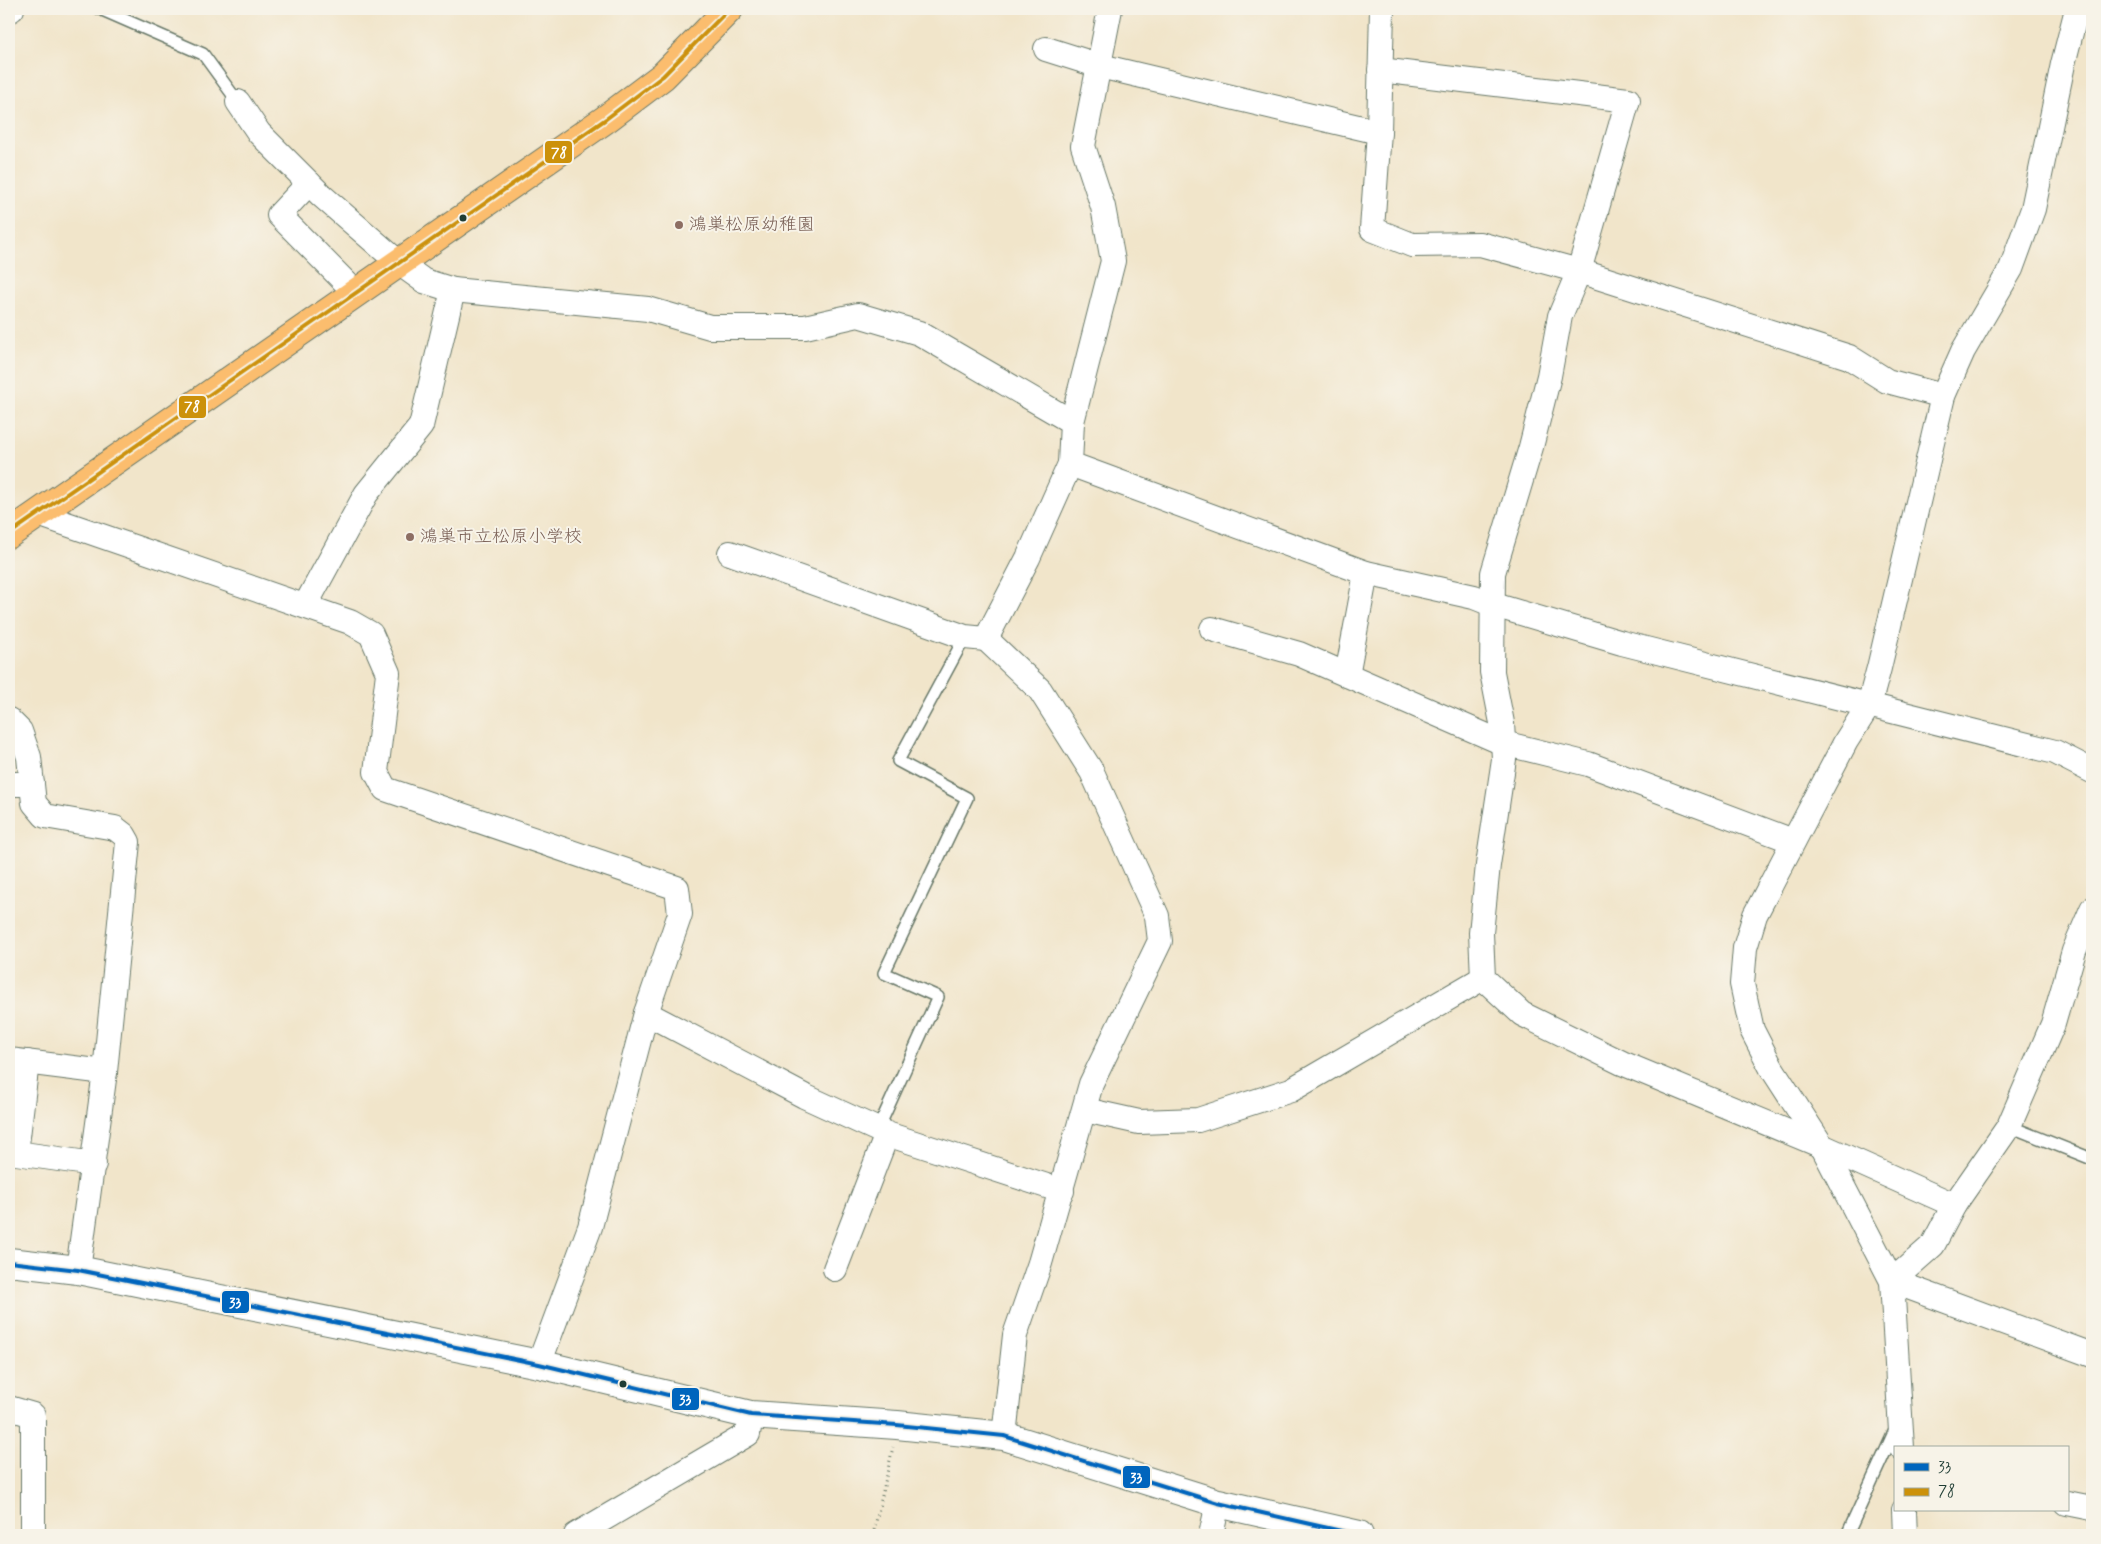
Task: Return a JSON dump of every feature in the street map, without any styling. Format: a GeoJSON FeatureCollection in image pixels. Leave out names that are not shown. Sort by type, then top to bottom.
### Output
{"type":"FeatureCollection","features":[{"type":"Feature","properties":{"kind":"main road"},"geometry":{"type":"LineString","coordinates":[[9,534],[606,119],[663,76],[729,9]]}},
{"type":"Feature","properties":{"kind":"street"},"geometry":{"type":"LineString","coordinates":[[975,638],[1028,558],[1070,464],[1072,422],[1113,261],[1103,206],[1083,146],[1110,9]]}},
{"type":"Feature","properties":{"kind":"street"},"geometry":{"type":"LineString","coordinates":[[1382,9],[1379,132],[1372,229],[1412,245],[1480,244],[1579,271],[1849,357],[1887,381],[1943,396]]}},
{"type":"Feature","properties":{"kind":"street"},"geometry":{"type":"LineString","coordinates":[[1909,1445],[1901,1416],[1892,1281],[1822,1146],[1771,1067],[1752,1030],[1742,984],[1746,948],[1755,915],[1846,741],[1869,705],[1880,668],[1943,396],[1963,351],[2011,269],[2033,209],[2063,64],[2081,21]]}},
{"type":"Feature","properties":{"kind":"street"},"geometry":{"type":"LineString","coordinates":[[1046,49],[1100,66],[1379,132]]}},
{"type":"Feature","properties":{"kind":"street"},"geometry":{"type":"LineString","coordinates":[[1380,70],[1628,100],[1579,271],[1560,316],[1547,385],[1531,447],[1493,572],[1492,672],[1502,723],[1504,759],[1488,865],[1481,932],[1483,978],[1522,1014],[1622,1063],[1822,1146],[1954,1205]]}},
{"type":"Feature","properties":{"kind":"street"},"geometry":{"type":"LineString","coordinates":[[238,102],[259,133],[309,183],[399,263],[424,281],[454,290],[648,309],[710,328],[806,327],[858,314],[919,333],[1072,422]]}},
{"type":"Feature","properties":{"kind":"street"},"geometry":{"type":"LineString","coordinates":[[309,183],[279,215],[356,293]]}},
{"type":"Feature","properties":{"kind":"street"},"geometry":{"type":"LineString","coordinates":[[305,606],[366,494],[421,426],[454,290]]}},
{"type":"Feature","properties":{"kind":"street"},"geometry":{"type":"LineString","coordinates":[[1070,464],[1366,573],[1474,597],[1494,605],[1622,643],[2055,752],[2092,771]]}},
{"type":"Feature","properties":{"kind":"street"},"geometry":{"type":"LineString","coordinates":[[38,514],[350,622],[371,634],[388,673],[376,772],[384,789],[678,888],[680,914],[646,1013],[590,1227],[539,1364]]}},
{"type":"Feature","properties":{"kind":"street"},"geometry":{"type":"LineString","coordinates":[[730,553],[975,638],[1040,690],[1092,772],[1157,916],[1160,940],[1091,1084],[1062,1191],[1015,1335],[1004,1436]]}},
{"type":"Feature","properties":{"kind":"street"},"geometry":{"type":"LineString","coordinates":[[1347,675],[1366,573]]}},
{"type":"Feature","properties":{"kind":"street"},"geometry":{"type":"LineString","coordinates":[[1212,629],[1299,654],[1503,743],[1588,764],[1793,842]]}},
{"type":"Feature","properties":{"kind":"street"},"geometry":{"type":"LineString","coordinates":[[9,720],[20,731],[29,757],[34,803],[45,816],[115,828],[124,835],[128,842],[105,1072],[94,1164],[78,1270]]}},
{"type":"Feature","properties":{"kind":"street"},"geometry":{"type":"LineString","coordinates":[[9,784],[32,784]]}},
{"type":"Feature","properties":{"kind":"street"},"geometry":{"type":"LineString","coordinates":[[1892,1281],[1933,1245],[1954,1205],[2009,1126],[2083,955],[2092,909]]}},
{"type":"Feature","properties":{"kind":"street"},"geometry":{"type":"LineString","coordinates":[[1085,1110],[1139,1122],[1198,1120],[1291,1090],[1483,978]]}},
{"type":"Feature","properties":{"kind":"street"},"geometry":{"type":"LineString","coordinates":[[646,1013],[804,1096],[882,1132],[1062,1191]]}},
{"type":"Feature","properties":{"kind":"street"},"geometry":{"type":"LineString","coordinates":[[94,1164],[16,1153],[18,1061],[105,1072]]}},
{"type":"Feature","properties":{"kind":"street"},"geometry":{"type":"LineString","coordinates":[[835,1269],[882,1132]]}},
{"type":"Feature","properties":{"kind":"street"},"geometry":{"type":"LineString","coordinates":[[9,1262],[78,1270],[539,1364],[751,1415],[897,1424],[1004,1436],[1218,1503],[1360,1535]]}},
{"type":"Feature","properties":{"kind":"street"},"geometry":{"type":"LineString","coordinates":[[1892,1281],[2092,1355]]}},
{"type":"Feature","properties":{"kind":"street"},"geometry":{"type":"LineString","coordinates":[[9,1408],[33,1415],[33,1535]]}},
{"type":"Feature","properties":{"kind":"street"},"geometry":{"type":"LineString","coordinates":[[576,1535],[748,1434],[751,1415]]}},
{"type":"Feature","properties":{"kind":"street"},"geometry":{"type":"LineString","coordinates":[[1211,1535],[1218,1503]]}},
{"type":"Feature","properties":{"kind":"street"},"geometry":{"type":"LineString","coordinates":[[2068,1503],[2092,1508]]}},
{"type":"Feature","properties":{"kind":"street"},"geometry":{"type":"LineString","coordinates":[[1904,1512],[1905,1535]]}},
{"type":"Feature","properties":{"kind":"lane"},"geometry":{"type":"LineString","coordinates":[[100,9],[203,54],[238,102]]}},
{"type":"Feature","properties":{"kind":"lane"},"geometry":{"type":"LineString","coordinates":[[882,1132],[938,997],[884,973],[967,798],[898,761],[975,638]]}},
{"type":"Feature","properties":{"kind":"lane"},"geometry":{"type":"LineString","coordinates":[[2009,1126],[2092,1159]]}},
{"type":"Feature","properties":{"kind":"lane"},"geometry":{"type":"LineString","coordinates":[[1847,1535],[1901,1416]]}},
{"type":"Feature","properties":{"kind":"path"},"geometry":{"type":"LineString","coordinates":[[873,1535],[897,1424]]}},
{"type":"Feature","properties":{"kind":"transit line","name":"78"},"geometry":{"type":"LineString","coordinates":[[9,534],[606,119],[663,76],[729,9]]}},
{"type":"Feature","properties":{"kind":"transit line","name":"33"},"geometry":{"type":"LineString","coordinates":[[9,1262],[78,1270],[539,1364],[751,1415],[897,1425],[1004,1436],[1218,1503],[1359,1535]]}},
{"type":"Feature","properties":{"kind":"place","name":"鴻巣松原幼稚園"},"geometry":{"type":"Point","coordinates":[679,225]}},
{"type":"Feature","properties":{"kind":"place","name":"鴻巣市立松原小学校"},"geometry":{"type":"Point","coordinates":[410,537]}}]}
